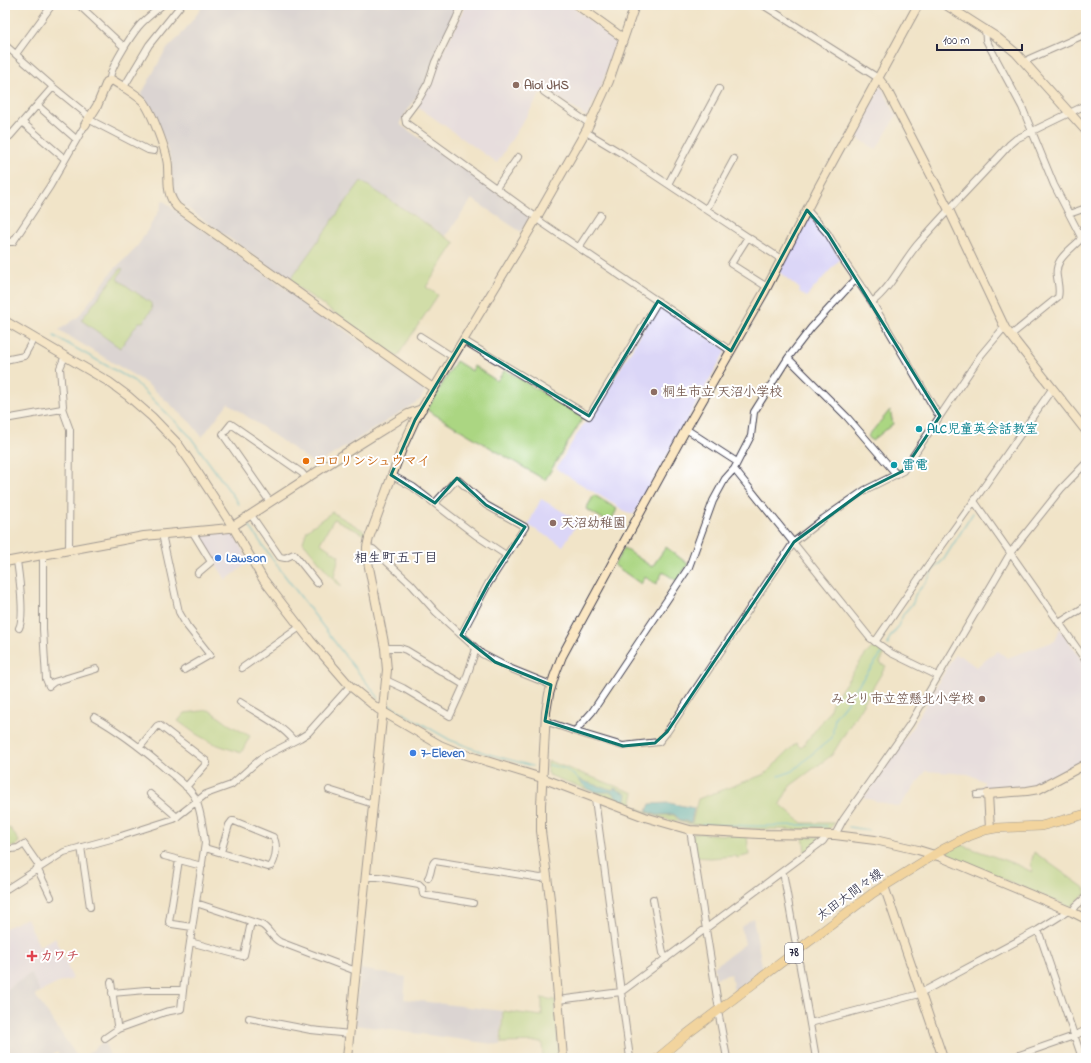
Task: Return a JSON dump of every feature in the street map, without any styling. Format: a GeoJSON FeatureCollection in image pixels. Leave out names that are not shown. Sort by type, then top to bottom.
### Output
{"type":"FeatureCollection","features":[{"type":"Feature","properties":{"kind":"main road","name":"太田大間々線"},"geometry":{"type":"LineString","coordinates":[[658,1058],[719,1010],[884,886],[934,854],[968,836],[990,829],[1041,826],[1086,814]]}},
{"type":"Feature","properties":{"kind":"street"},"geometry":{"type":"LineString","coordinates":[[16,54],[52,5]]}},
{"type":"Feature","properties":{"kind":"street"},"geometry":{"type":"LineString","coordinates":[[79,5],[124,47]]}},
{"type":"Feature","properties":{"kind":"street"},"geometry":{"type":"LineString","coordinates":[[5,240],[13,242],[50,186],[110,80],[110,74],[124,47],[139,26],[162,5]]}},
{"type":"Feature","properties":{"kind":"street"},"geometry":{"type":"LineString","coordinates":[[124,87],[149,45],[180,8],[173,5]]}},
{"type":"Feature","properties":{"kind":"street"},"geometry":{"type":"LineString","coordinates":[[462,5],[435,62],[428,83],[420,97],[405,117],[406,123],[541,222],[731,351]]}},
{"type":"Feature","properties":{"kind":"street"},"geometry":{"type":"LineString","coordinates":[[577,5],[623,38]]}},
{"type":"Feature","properties":{"kind":"street"},"geometry":{"type":"LineString","coordinates":[[347,1058],[387,663],[368,557],[368,538],[403,446],[433,388],[536,218],[588,128],[609,81],[635,5]]}},
{"type":"Feature","properties":{"kind":"street"},"geometry":{"type":"LineString","coordinates":[[763,5],[881,81],[886,88],[948,210],[1005,328],[1086,430]]}},
{"type":"Feature","properties":{"kind":"street"},"geometry":{"type":"LineString","coordinates":[[563,1058],[547,877],[541,831],[545,721],[551,685],[562,656],[686,429],[767,287],[918,5]]}},
{"type":"Feature","properties":{"kind":"street"},"geometry":{"type":"LineString","coordinates":[[946,5],[1005,43],[1086,130]]}},
{"type":"Feature","properties":{"kind":"street"},"geometry":{"type":"LineString","coordinates":[[985,29],[986,40],[1022,107],[1054,185],[1081,236],[1056,266],[1059,290],[1058,297],[1011,335]]}},
{"type":"Feature","properties":{"kind":"street"},"geometry":{"type":"LineString","coordinates":[[1025,63],[1029,59],[1086,34]]}},
{"type":"Feature","properties":{"kind":"street"},"geometry":{"type":"LineString","coordinates":[[5,45],[88,120],[148,150],[154,151]]}},
{"type":"Feature","properties":{"kind":"street"},"geometry":{"type":"LineString","coordinates":[[110,80],[124,87],[138,97],[150,112],[168,162],[168,192],[178,207],[433,388]]}},
{"type":"Feature","properties":{"kind":"street"},"geometry":{"type":"LineString","coordinates":[[10,136],[53,87]]}},
{"type":"Feature","properties":{"kind":"street"},"geometry":{"type":"LineString","coordinates":[[668,184],[719,89]]}},
{"type":"Feature","properties":{"kind":"street"},"geometry":{"type":"LineString","coordinates":[[544,92],[588,128],[706,210],[781,259]]}},
{"type":"Feature","properties":{"kind":"street"},"geometry":{"type":"LineString","coordinates":[[37,105],[76,139]]}},
{"type":"Feature","properties":{"kind":"street"},"geometry":{"type":"LineString","coordinates":[[872,302],[882,294],[917,245],[1010,144],[1016,139],[1086,105]]}},
{"type":"Feature","properties":{"kind":"street"},"geometry":{"type":"LineString","coordinates":[[22,122],[65,159]]}},
{"type":"Feature","properties":{"kind":"street"},"geometry":{"type":"LineString","coordinates":[[496,188],[518,157]]}},
{"type":"Feature","properties":{"kind":"street"},"geometry":{"type":"LineString","coordinates":[[706,210],[734,159]]}},
{"type":"Feature","properties":{"kind":"street"},"geometry":{"type":"LineString","coordinates":[[1070,214],[1086,208]]}},
{"type":"Feature","properties":{"kind":"street"},"geometry":{"type":"LineString","coordinates":[[807,210],[828,234],[872,302],[940,416]]}},
{"type":"Feature","properties":{"kind":"street"},"geometry":{"type":"LineString","coordinates":[[579,247],[600,216]]}},
{"type":"Feature","properties":{"kind":"street"},"geometry":{"type":"LineString","coordinates":[[748,237],[731,264],[767,287]]}},
{"type":"Feature","properties":{"kind":"street"},"geometry":{"type":"LineString","coordinates":[[575,731],[592,712],[661,607],[690,567],[713,501],[725,479],[734,469],[751,436],[754,412],[788,358],[811,328],[856,279]]}},
{"type":"Feature","properties":{"kind":"street"},"geometry":{"type":"LineString","coordinates":[[463,340],[589,416],[658,301]]}},
{"type":"Feature","properties":{"kind":"street"},"geometry":{"type":"LineString","coordinates":[[5,321],[119,389],[152,417],[178,444],[233,527],[263,579],[300,627],[350,686],[382,712],[449,749],[542,778],[644,817],[690,830],[759,834],[831,835],[875,840],[934,854],[1086,919]]}},
{"type":"Feature","properties":{"kind":"street"},"geometry":{"type":"LineString","coordinates":[[545,721],[623,746],[659,742],[794,542],[823,519],[866,490],[897,475],[904,468],[981,355],[1005,328]]}},
{"type":"Feature","properties":{"kind":"street"},"geometry":{"type":"LineString","coordinates":[[420,336],[453,357]]}},
{"type":"Feature","properties":{"kind":"street"},"geometry":{"type":"LineString","coordinates":[[5,360],[24,356],[34,338]]}},
{"type":"Feature","properties":{"kind":"street"},"geometry":{"type":"LineString","coordinates":[[66,356],[60,368],[62,408],[70,430],[69,550]]}},
{"type":"Feature","properties":{"kind":"street"},"geometry":{"type":"LineString","coordinates":[[788,358],[847,417],[897,475]]}},
{"type":"Feature","properties":{"kind":"street"},"geometry":{"type":"LineString","coordinates":[[875,642],[1052,389]]}},
{"type":"Feature","properties":{"kind":"street"},"geometry":{"type":"LineString","coordinates":[[5,419],[59,410],[62,408]]}},
{"type":"Feature","properties":{"kind":"street"},"geometry":{"type":"LineString","coordinates":[[5,562],[162,534],[226,529],[233,527],[306,478],[408,414],[422,409]]}},
{"type":"Feature","properties":{"kind":"street"},"geometry":{"type":"LineString","coordinates":[[270,502],[223,434],[231,424],[306,478]]}},
{"type":"Feature","properties":{"kind":"street"},"geometry":{"type":"LineString","coordinates":[[686,429],[737,462]]}},
{"type":"Feature","properties":{"kind":"street"},"geometry":{"type":"LineString","coordinates":[[558,1000],[621,992],[831,835],[910,724],[1011,552],[1061,489],[1086,463]]}},
{"type":"Feature","properties":{"kind":"street"},"geometry":{"type":"LineString","coordinates":[[734,469],[875,642],[891,653],[938,676]]}},
{"type":"Feature","properties":{"kind":"street"},"geometry":{"type":"LineString","coordinates":[[392,475],[414,487],[477,536],[506,555]]}},
{"type":"Feature","properties":{"kind":"street"},"geometry":{"type":"LineString","coordinates":[[435,503],[455,481],[458,480],[486,505],[525,528],[488,584],[461,635]]}},
{"type":"Feature","properties":{"kind":"street"},"geometry":{"type":"LineString","coordinates":[[974,501],[1086,661]]}},
{"type":"Feature","properties":{"kind":"street"},"geometry":{"type":"LineString","coordinates":[[251,515],[280,557],[285,558],[294,554],[317,583]]}},
{"type":"Feature","properties":{"kind":"street"},"geometry":{"type":"LineString","coordinates":[[192,531],[211,562],[198,573]]}},
{"type":"Feature","properties":{"kind":"street"},"geometry":{"type":"LineString","coordinates":[[162,534],[179,612],[187,626],[210,655],[184,670]]}},
{"type":"Feature","properties":{"kind":"street"},"geometry":{"type":"LineString","coordinates":[[367,547],[373,549],[411,584],[436,612],[476,649],[496,662],[551,685]]}},
{"type":"Feature","properties":{"kind":"street"},"geometry":{"type":"LineString","coordinates":[[43,555],[43,629],[47,684],[49,686],[54,682],[96,669]]}},
{"type":"Feature","properties":{"kind":"street"},"geometry":{"type":"LineString","coordinates":[[17,560],[20,583],[21,622],[19,628]]}},
{"type":"Feature","properties":{"kind":"street"},"geometry":{"type":"LineString","coordinates":[[1059,623],[1086,606]]}},
{"type":"Feature","properties":{"kind":"street"},"geometry":{"type":"LineString","coordinates":[[242,668],[300,627]]}},
{"type":"Feature","properties":{"kind":"street"},"geometry":{"type":"LineString","coordinates":[[385,648],[400,648],[406,650],[464,685]]}},
{"type":"Feature","properties":{"kind":"street"},"geometry":{"type":"LineString","coordinates":[[386,680],[403,688],[450,716],[464,685],[476,649]]}},
{"type":"Feature","properties":{"kind":"street"},"geometry":{"type":"LineString","coordinates":[[5,890],[64,852],[146,829],[177,817],[211,792],[229,787],[258,760],[311,730],[350,686]]}},
{"type":"Feature","properties":{"kind":"street"},"geometry":{"type":"LineString","coordinates":[[240,702],[275,724],[294,741]]}},
{"type":"Feature","properties":{"kind":"street"},"geometry":{"type":"LineString","coordinates":[[94,717],[120,732],[140,747],[194,795],[203,830],[204,848],[181,1009],[165,1012],[118,1029],[105,1038]]}},
{"type":"Feature","properties":{"kind":"street"},"geometry":{"type":"LineString","coordinates":[[140,747],[159,725],[206,761],[207,763],[186,787]]}},
{"type":"Feature","properties":{"kind":"street"},"geometry":{"type":"LineString","coordinates":[[977,795],[1039,789],[1086,764]]}},
{"type":"Feature","properties":{"kind":"street"},"geometry":{"type":"LineString","coordinates":[[329,790],[373,804]]}},
{"type":"Feature","properties":{"kind":"street"},"geometry":{"type":"LineString","coordinates":[[150,794],[177,817]]}},
{"type":"Feature","properties":{"kind":"street"},"geometry":{"type":"LineString","coordinates":[[988,794],[990,829]]}},
{"type":"Feature","properties":{"kind":"street"},"geometry":{"type":"LineString","coordinates":[[595,799],[630,1058]]}},
{"type":"Feature","properties":{"kind":"street"},"geometry":{"type":"LineString","coordinates":[[204,848],[268,867],[271,866],[273,862],[275,841],[273,837],[234,821],[229,825],[221,852]]}},
{"type":"Feature","properties":{"kind":"street"},"geometry":{"type":"LineString","coordinates":[[690,830],[727,1058]]}},
{"type":"Feature","properties":{"kind":"street"},"geometry":{"type":"LineString","coordinates":[[5,850],[18,848],[24,844],[39,867],[51,897]]}},
{"type":"Feature","properties":{"kind":"street"},"geometry":{"type":"LineString","coordinates":[[81,846],[90,907]]}},
{"type":"Feature","properties":{"kind":"street"},"geometry":{"type":"LineString","coordinates":[[164,856],[202,866]]}},
{"type":"Feature","properties":{"kind":"street"},"geometry":{"type":"LineString","coordinates":[[179,860],[169,922],[172,924],[192,927]]}},
{"type":"Feature","properties":{"kind":"street"},"geometry":{"type":"LineString","coordinates":[[428,878],[432,863],[435,861],[540,878],[547,877]]}},
{"type":"Feature","properties":{"kind":"street"},"geometry":{"type":"LineString","coordinates":[[782,872],[816,1058]]}},
{"type":"Feature","properties":{"kind":"street"},"geometry":{"type":"LineString","coordinates":[[366,877],[378,877],[420,884],[423,894],[473,902]]}},
{"type":"Feature","properties":{"kind":"street"},"geometry":{"type":"LineString","coordinates":[[884,886],[943,1058]]}},
{"type":"Feature","properties":{"kind":"street"},"geometry":{"type":"LineString","coordinates":[[810,1023],[921,992],[1070,912],[1086,897]]}},
{"type":"Feature","properties":{"kind":"street"},"geometry":{"type":"LineString","coordinates":[[654,899],[663,953],[666,959]]}},
{"type":"Feature","properties":{"kind":"street"},"geometry":{"type":"LineString","coordinates":[[196,903],[264,927],[280,942],[356,971]]}},
{"type":"Feature","properties":{"kind":"street"},"geometry":{"type":"LineString","coordinates":[[190,942],[242,956],[244,955],[251,922]]}},
{"type":"Feature","properties":{"kind":"street"},"geometry":{"type":"LineString","coordinates":[[1038,930],[1082,1058]]}},
{"type":"Feature","properties":{"kind":"street"},"geometry":{"type":"LineString","coordinates":[[111,982],[118,1029]]}},
{"type":"Feature","properties":{"kind":"street"},"geometry":{"type":"LineString","coordinates":[[112,993],[139,990],[183,990]]}},
{"type":"Feature","properties":{"kind":"street"},"geometry":{"type":"LineString","coordinates":[[249,1018],[311,1030],[350,1034]]}},
{"type":"Feature","properties":{"kind":"street"},"geometry":{"type":"LineString","coordinates":[[1010,1058],[1074,1036],[1086,1030]]}},
{"type":"Feature","properties":{"kind":"highlighted area"},"geometry":{"type":"Polygon","coordinates":[[[807,210],[828,234],[940,416],[903,471],[865,490],[794,542],[667,732],[655,743],[623,746],[545,721],[551,685],[495,662],[461,635],[488,584],[525,527],[486,505],[457,478],[435,503],[391,475],[415,420],[463,340],[589,416],[658,301],[731,351],[807,210]]]}},
{"type":"Feature","properties":{"kind":"shaded area"},"geometry":{"type":"Polygon","coordinates":[[[204,5],[459,5],[425,84],[401,121],[401,125],[531,216],[521,232],[472,199],[446,236],[361,181],[289,281],[187,208],[178,200],[171,188],[172,164],[164,139],[141,95],[165,51],[180,36],[204,5]]]}},
{"type":"Feature","properties":{"kind":"shaded area","name":"Aioi JHS"},"geometry":{"type":"Polygon","coordinates":[[[465,5],[570,5],[617,42],[601,87],[587,117],[544,88],[497,163],[417,106],[458,23],[465,5]]]}},
{"type":"Feature","properties":{"kind":"shaded area"},"geometry":{"type":"Polygon","coordinates":[[[878,85],[883,89],[896,116],[876,150],[852,134],[878,85]]]}},
{"type":"Feature","properties":{"kind":"shaded area"},"geometry":{"type":"Polygon","coordinates":[[[163,200],[173,209],[425,387],[425,391],[420,400],[316,465],[228,403],[202,437],[191,423],[140,379],[59,330],[78,317],[114,269],[139,244],[159,211],[163,200]]]}},
{"type":"Feature","properties":{"kind":"shaded area"},"geometry":{"type":"Polygon","coordinates":[[[808,216],[810,216],[826,237],[840,259],[806,297],[799,291],[800,289],[779,272],[808,216]]]}},
{"type":"Feature","properties":{"kind":"shaded area","name":"桐生市立 天沼小学校"},"geometry":{"type":"Polygon","coordinates":[[[658,305],[661,305],[725,349],[725,352],[634,514],[630,514],[558,470],[557,467],[584,423],[588,423],[658,305]]]}},
{"type":"Feature","properties":{"kind":"shaded area","name":"天沼幼稚園"},"geometry":{"type":"Polygon","coordinates":[[[541,499],[579,521],[563,546],[528,525],[541,499]]]}},
{"type":"Feature","properties":{"kind":"shaded area"},"geometry":{"type":"Polygon","coordinates":[[[228,532],[234,534],[249,562],[226,580],[197,534],[228,532]]]}},
{"type":"Feature","properties":{"kind":"shaded area","name":"みどり市立笠懸北小学校"},"geometry":{"type":"Polygon","coordinates":[[[1060,628],[1086,666],[1086,759],[1035,786],[979,791],[978,790],[985,782],[968,774],[926,771],[899,807],[864,797],[911,730],[955,654],[959,657],[960,655],[976,667],[998,651],[1007,658],[1055,641],[1060,628]]]}},
{"type":"Feature","properties":{"kind":"shaded area","name":"カワチ"},"geometry":{"type":"Polygon","coordinates":[[[27,918],[39,946],[55,938],[73,979],[58,983],[40,992],[31,974],[5,991],[5,928],[27,918]]]}},
{"type":"Feature","properties":{"kind":"shaded area"},"geometry":{"type":"Polygon","coordinates":[[[753,918],[763,970],[734,992],[731,974],[716,978],[714,967],[745,944],[741,927],[753,918]]]}},
{"type":"Feature","properties":{"kind":"shaded area"},"geometry":{"type":"Polygon","coordinates":[[[360,969],[406,977],[404,999],[502,1011],[500,1045],[355,1025],[360,969]]]}},
{"type":"Feature","properties":{"kind":"shaded area"},"geometry":{"type":"Polygon","coordinates":[[[31,973],[40,992],[35,995],[76,1055],[76,1058],[61,1058],[57,1052],[48,1058],[5,1058],[5,991],[31,973]]]}},
{"type":"Feature","properties":{"kind":"shaded area"},"geometry":{"type":"Polygon","coordinates":[[[104,1041],[111,1058],[82,1058],[86,1055],[104,1041]]]}},
{"type":"Feature","properties":{"kind":"green space"},"geometry":{"type":"Polygon","coordinates":[[[361,181],[455,243],[426,287],[438,295],[397,357],[289,281],[361,181]]]}},
{"type":"Feature","properties":{"kind":"green space"},"geometry":{"type":"Polygon","coordinates":[[[121,268],[123,269],[117,279],[151,303],[152,309],[143,322],[139,322],[120,348],[81,320],[121,268]]]}},
{"type":"Feature","properties":{"kind":"green space"},"geometry":{"type":"Polygon","coordinates":[[[456,361],[472,371],[474,366],[497,381],[505,370],[583,418],[545,480],[427,410],[456,361]]]}},
{"type":"Feature","properties":{"kind":"green space"},"geometry":{"type":"Polygon","coordinates":[[[890,410],[893,424],[872,441],[868,436],[890,410]]]}},
{"type":"Feature","properties":{"kind":"green space"},"geometry":{"type":"Polygon","coordinates":[[[594,495],[617,509],[610,523],[586,509],[594,495]]]}},
{"type":"Feature","properties":{"kind":"green space"},"geometry":{"type":"Polygon","coordinates":[[[332,512],[366,532],[365,535],[334,519],[320,543],[339,556],[334,577],[341,585],[340,587],[303,542],[307,530],[332,512]]]}},
{"type":"Feature","properties":{"kind":"green space"},"geometry":{"type":"Polygon","coordinates":[[[666,547],[688,564],[677,581],[663,572],[656,584],[645,577],[641,584],[614,565],[624,548],[652,567],[666,547]]]}},
{"type":"Feature","properties":{"kind":"green space"},"geometry":{"type":"Polygon","coordinates":[[[874,646],[885,653],[880,663],[886,666],[832,755],[790,786],[780,804],[802,823],[835,823],[828,830],[758,829],[688,824],[658,817],[547,773],[549,761],[634,793],[631,806],[656,815],[674,815],[679,821],[692,823],[698,799],[765,774],[796,743],[801,748],[828,714],[832,703],[865,655],[874,646]]]}},
{"type":"Feature","properties":{"kind":"green space"},"geometry":{"type":"Polygon","coordinates":[[[209,710],[230,725],[250,736],[241,753],[212,743],[178,721],[185,713],[209,710]]]}},
{"type":"Feature","properties":{"kind":"green space"},"geometry":{"type":"Polygon","coordinates":[[[10,828],[19,841],[16,846],[5,848],[5,830],[10,828]]]}},
{"type":"Feature","properties":{"kind":"green space"},"geometry":{"type":"Polygon","coordinates":[[[694,833],[747,836],[749,855],[737,858],[736,856],[710,858],[696,857],[692,835],[694,833]]]}},
{"type":"Feature","properties":{"kind":"green space"},"geometry":{"type":"Polygon","coordinates":[[[803,837],[820,837],[821,839],[805,852],[803,837]]]}},
{"type":"Feature","properties":{"kind":"green space"},"geometry":{"type":"Polygon","coordinates":[[[959,844],[1018,865],[1032,872],[1031,863],[1034,852],[1086,889],[1086,895],[1082,896],[1070,907],[948,856],[948,850],[959,844]]]}},
{"type":"Feature","properties":{"kind":"green space"},"geometry":{"type":"Polygon","coordinates":[[[542,998],[555,1000],[559,1058],[543,1058],[542,1042],[501,1043],[503,1011],[542,1016],[542,998]]]}},
{"type":"Feature","properties":{"kind":"water"},"geometry":{"type":"Polygon","coordinates":[[[578,779],[613,790],[614,788],[627,794],[626,801],[618,800],[611,792],[592,791],[585,787],[578,779]]]}},
{"type":"Feature","properties":{"kind":"water"},"geometry":{"type":"Polygon","coordinates":[[[669,803],[694,808],[691,822],[680,820],[674,814],[657,815],[647,811],[650,804],[669,803]]]}},
{"type":"Feature","properties":{"kind":"waterway"},"geometry":{"type":"LineString","coordinates":[[54,336],[134,381],[189,435],[239,504]]}},
{"type":"Feature","properties":{"kind":"waterway"},"geometry":{"type":"LineString","coordinates":[[888,645],[889,639],[897,628],[904,613],[913,603],[915,595],[929,578],[932,571],[944,559],[973,513]]}},
{"type":"Feature","properties":{"kind":"waterway"},"geometry":{"type":"LineString","coordinates":[[248,524],[270,556],[378,697]]}},
{"type":"Feature","properties":{"kind":"waterway"},"geometry":{"type":"LineString","coordinates":[[779,776],[793,771],[832,738],[835,717],[883,652]]}},
{"type":"Feature","properties":{"kind":"waterway"},"geometry":{"type":"LineString","coordinates":[[389,705],[450,740],[485,753],[532,766]]}},
{"type":"Feature","properties":{"kind":"waterway"},"geometry":{"type":"LineString","coordinates":[[549,765],[565,769],[579,779]]}},
{"type":"Feature","properties":{"kind":"waterway"},"geometry":{"type":"LineString","coordinates":[[702,824],[827,826]]}},
{"type":"Feature","properties":{"kind":"waterway"},"geometry":{"type":"LineString","coordinates":[[849,827],[868,830]]}},
{"type":"Feature","properties":{"kind":"place","name":"Aioi JHS"},"geometry":{"type":"Point","coordinates":[516,85]}},
{"type":"Feature","properties":{"kind":"place","name":"桐生市立 天沼小学校"},"geometry":{"type":"Point","coordinates":[654,392]}},
{"type":"Feature","properties":{"kind":"place","name":"ALC児童英会話教室"},"geometry":{"type":"Point","coordinates":[919,429]}},
{"type":"Feature","properties":{"kind":"place","name":"コロリンシュウマイ"},"geometry":{"type":"Point","coordinates":[306,461]}},
{"type":"Feature","properties":{"kind":"place","name":"雷電"},"geometry":{"type":"Point","coordinates":[894,465]}},
{"type":"Feature","properties":{"kind":"place","name":"天沼幼稚園"},"geometry":{"type":"Point","coordinates":[553,523]}},
{"type":"Feature","properties":{"kind":"place","name":"Lawson"},"geometry":{"type":"Point","coordinates":[218,558]}},
{"type":"Feature","properties":{"kind":"place","name":"みどり市立笠懸北小学校"},"geometry":{"type":"Point","coordinates":[982,699]}},
{"type":"Feature","properties":{"kind":"place","name":"7-Eleven"},"geometry":{"type":"Point","coordinates":[413,753]}},
{"type":"Feature","properties":{"kind":"place","name":"カワチ"},"geometry":{"type":"Point","coordinates":[32,956]}},
{"type":"Feature","properties":{"kind":"district","name":"相生町五丁目"},"geometry":{"type":"Point","coordinates":[396,558]}}]}
